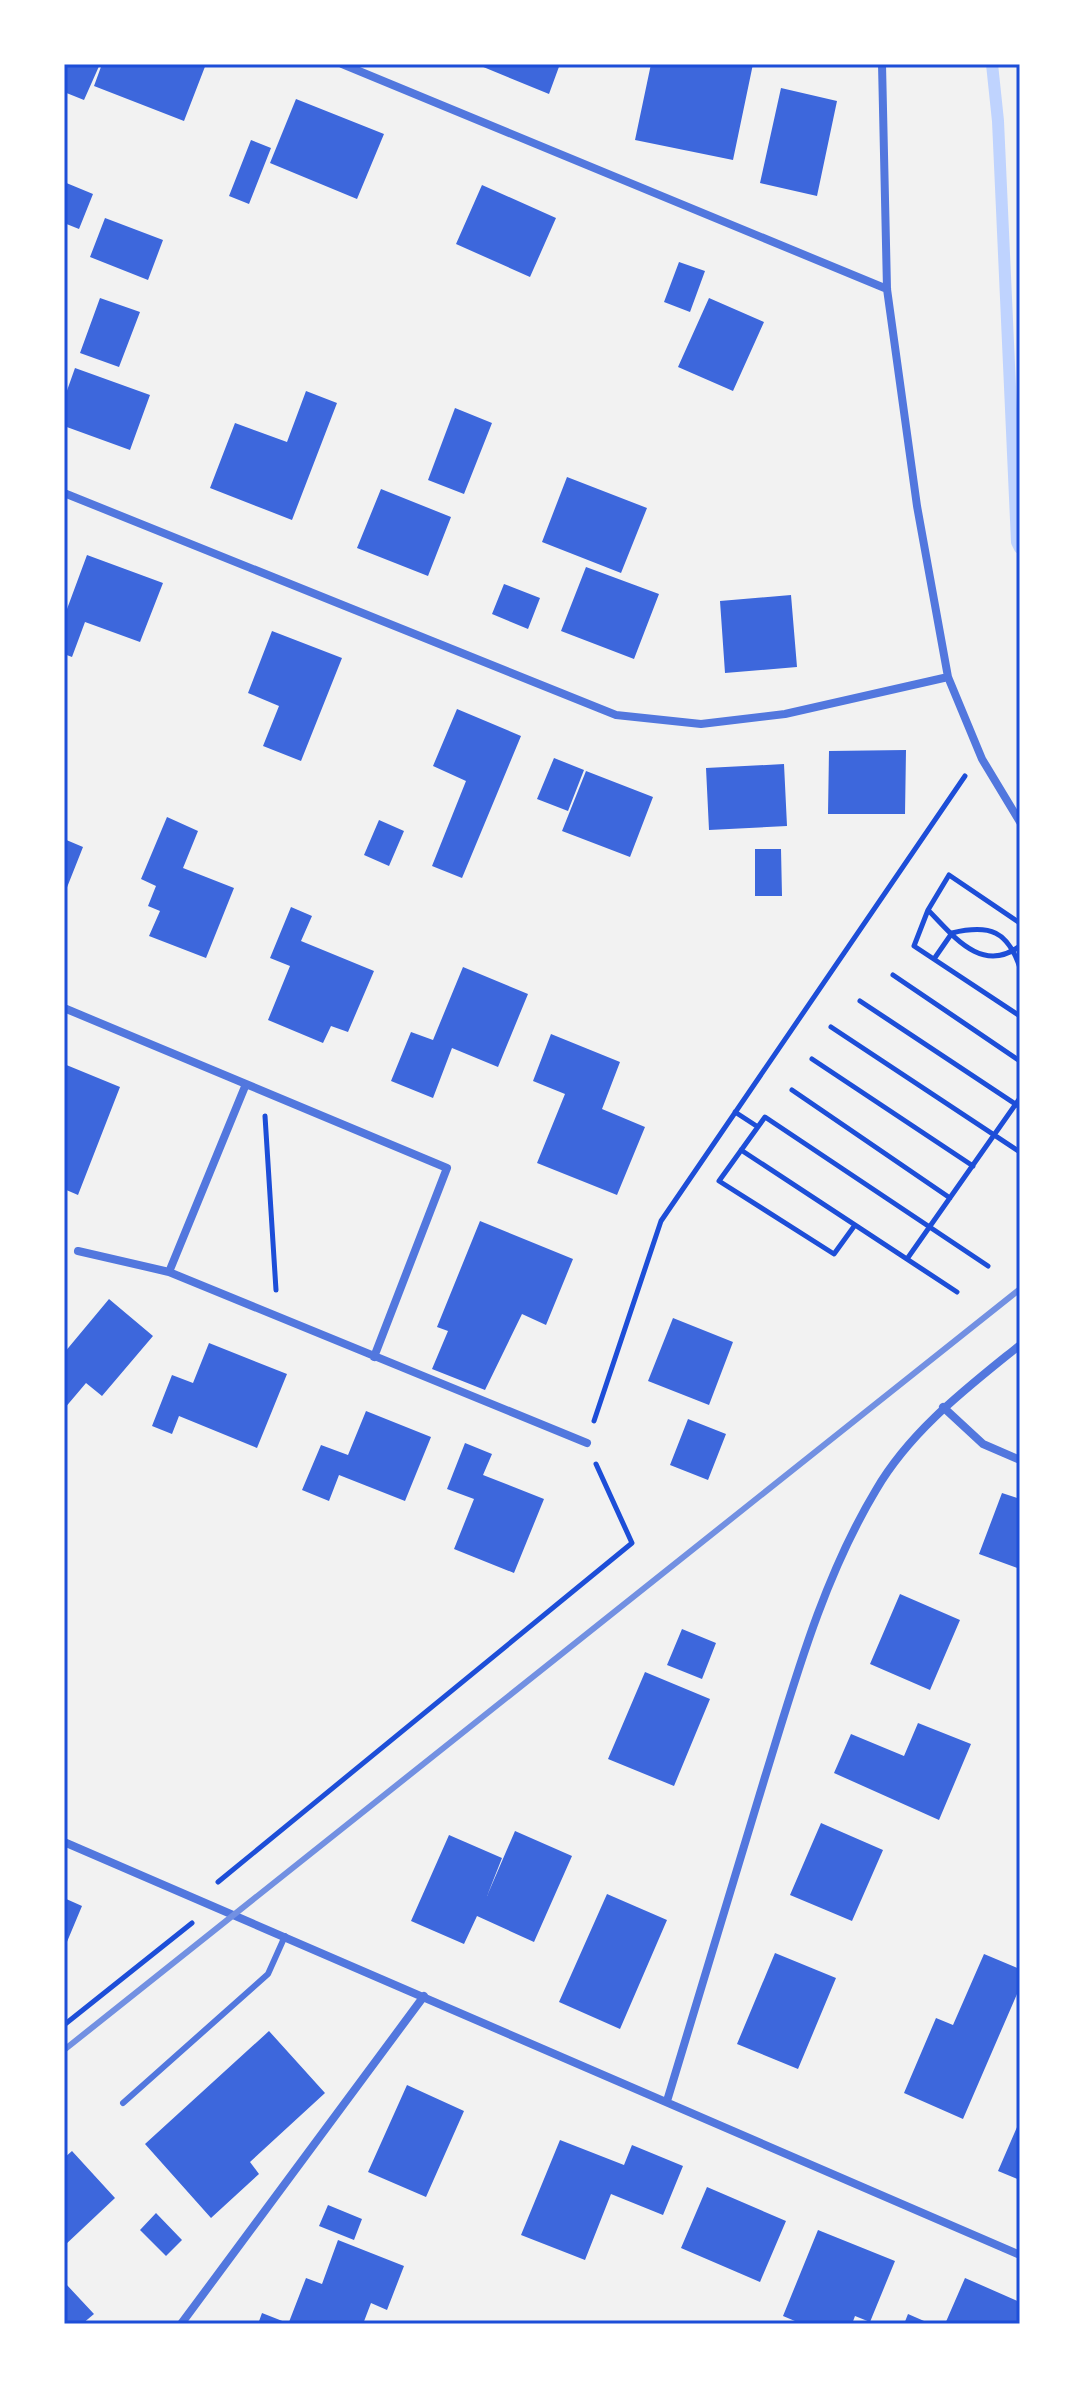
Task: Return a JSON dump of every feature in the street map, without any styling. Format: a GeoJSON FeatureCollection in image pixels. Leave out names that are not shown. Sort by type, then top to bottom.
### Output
{"type":"FeatureCollection","features":[{"type":"Feature","properties":{"kind":"street"},"geometry":{"type":"LineString","coordinates":[[342,64],[887,289]]}},
{"type":"Feature","properties":{"kind":"street"},"geometry":{"type":"LineString","coordinates":[[882,64],[887,289],[917,506],[948,677],[982,759],[1020,822]]}},
{"type":"Feature","properties":{"kind":"street"},"geometry":{"type":"LineString","coordinates":[[64,493],[616,715],[701,724],[785,714],[948,677]]}},
{"type":"Feature","properties":{"kind":"street"},"geometry":{"type":"LineString","coordinates":[[64,1008],[447,1168],[374,1357]]}},
{"type":"Feature","properties":{"kind":"street"},"geometry":{"type":"LineString","coordinates":[[169,1272],[246,1084]]}},
{"type":"Feature","properties":{"kind":"street"},"geometry":{"type":"LineString","coordinates":[[78,1251],[169,1272],[587,1443]]}},
{"type":"Feature","properties":{"kind":"street"},"geometry":{"type":"LineString","coordinates":[[667,2101],[799,1666],[837,1567],[876,1489],[908,1445],[943,1407],[1020,1345]]}},
{"type":"Feature","properties":{"kind":"street"},"geometry":{"type":"LineString","coordinates":[[943,1407],[983,1444],[1020,1460]]}},
{"type":"Feature","properties":{"kind":"street"},"geometry":{"type":"LineString","coordinates":[[64,1842],[1020,2255]]}},
{"type":"Feature","properties":{"kind":"street"},"geometry":{"type":"LineString","coordinates":[[181,2324],[424,1996]]}},
{"type":"Feature","properties":{"kind":"lane"},"geometry":{"type":"LineString","coordinates":[[123,2103],[268,1974],[285,1936]]}},
{"type":"Feature","properties":{"kind":"path"},"geometry":{"type":"LineString","coordinates":[[64,2025],[200,1916],[215,1884],[632,1543],[587,1443],[661,1221],[973,764],[982,759]]}},
{"type":"Feature","properties":{"kind":"path"},"geometry":{"type":"LineString","coordinates":[[1020,923],[949,875],[928,910],[914,946],[1020,1016]]}},
{"type":"Feature","properties":{"kind":"path"},"geometry":{"type":"LineString","coordinates":[[928,910],[972,952],[1017,948]]}},
{"type":"Feature","properties":{"kind":"path"},"geometry":{"type":"LineString","coordinates":[[934,959],[952,933],[966,930],[999,933],[1017,948],[1020,968]]}},
{"type":"Feature","properties":{"kind":"path"},"geometry":{"type":"LineString","coordinates":[[893,975],[1020,1061]]}},
{"type":"Feature","properties":{"kind":"path"},"geometry":{"type":"LineString","coordinates":[[860,1001],[1019,1103],[907,1259]]}},
{"type":"Feature","properties":{"kind":"path"},"geometry":{"type":"LineString","coordinates":[[831,1027],[1020,1152]]}},
{"type":"Feature","properties":{"kind":"path"},"geometry":{"type":"LineString","coordinates":[[812,1059],[973,1166]]}},
{"type":"Feature","properties":{"kind":"path"},"geometry":{"type":"LineString","coordinates":[[792,1090],[950,1198]]}},
{"type":"Feature","properties":{"kind":"path"},"geometry":{"type":"LineString","coordinates":[[263,1092],[278,1318]]}},
{"type":"Feature","properties":{"kind":"path"},"geometry":{"type":"LineString","coordinates":[[735,1112],[758,1127]]}},
{"type":"Feature","properties":{"kind":"path"},"geometry":{"type":"LineString","coordinates":[[855,1225],[834,1254],[719,1181],[765,1117],[988,1266]]}},
{"type":"Feature","properties":{"kind":"path"},"geometry":{"type":"LineString","coordinates":[[741,1150],[957,1292]]}},
{"type":"Feature","properties":{"kind":"building"},"geometry":{"type":"Polygon","coordinates":[[[64,64],[100,64],[84,100],[64,92],[64,64]]]}},
{"type":"Feature","properties":{"kind":"building"},"geometry":{"type":"Polygon","coordinates":[[[102,64],[206,64],[184,121],[94,86],[102,64]]]}},
{"type":"Feature","properties":{"kind":"building"},"geometry":{"type":"Polygon","coordinates":[[[476,64],[560,64],[549,94],[476,64]]]}},
{"type":"Feature","properties":{"kind":"building"},"geometry":{"type":"Polygon","coordinates":[[[651,64],[753,64],[733,160],[635,140],[651,64]]]}},
{"type":"Feature","properties":{"kind":"building"},"geometry":{"type":"Polygon","coordinates":[[[781,88],[837,101],[817,196],[760,183],[781,88]]]}},
{"type":"Feature","properties":{"kind":"building"},"geometry":{"type":"Polygon","coordinates":[[[296,99],[384,134],[357,199],[270,163],[296,99]]]}},
{"type":"Feature","properties":{"kind":"building"},"geometry":{"type":"Polygon","coordinates":[[[251,140],[271,148],[249,204],[229,196],[251,140]]]}},
{"type":"Feature","properties":{"kind":"building"},"geometry":{"type":"Polygon","coordinates":[[[64,182],[93,194],[79,229],[64,223],[64,182]]]}},
{"type":"Feature","properties":{"kind":"building"},"geometry":{"type":"Polygon","coordinates":[[[482,185],[556,218],[530,277],[456,244],[482,185]]]}},
{"type":"Feature","properties":{"kind":"building"},"geometry":{"type":"Polygon","coordinates":[[[105,218],[163,240],[148,280],[90,257],[105,218]]]}},
{"type":"Feature","properties":{"kind":"building"},"geometry":{"type":"Polygon","coordinates":[[[679,262],[705,271],[690,312],[664,302],[679,262]]]}},
{"type":"Feature","properties":{"kind":"building"},"geometry":{"type":"Polygon","coordinates":[[[100,298],[140,312],[119,367],[80,353],[100,298]]]}},
{"type":"Feature","properties":{"kind":"building"},"geometry":{"type":"Polygon","coordinates":[[[709,298],[764,322],[733,391],[678,367],[709,298]]]}},
{"type":"Feature","properties":{"kind":"building"},"geometry":{"type":"Polygon","coordinates":[[[75,368],[150,395],[130,450],[64,426],[64,399],[75,368]]]}},
{"type":"Feature","properties":{"kind":"building"},"geometry":{"type":"Polygon","coordinates":[[[306,391],[337,403],[292,520],[210,488],[235,423],[287,442],[306,391]]]}},
{"type":"Feature","properties":{"kind":"building"},"geometry":{"type":"Polygon","coordinates":[[[455,408],[492,423],[464,494],[428,480],[455,408]]]}},
{"type":"Feature","properties":{"kind":"building"},"geometry":{"type":"Polygon","coordinates":[[[567,477],[647,508],[621,573],[542,542],[567,477]]]}},
{"type":"Feature","properties":{"kind":"building"},"geometry":{"type":"Polygon","coordinates":[[[381,489],[451,517],[428,576],[357,548],[381,489]]]}},
{"type":"Feature","properties":{"kind":"building"},"geometry":{"type":"Polygon","coordinates":[[[87,555],[163,583],[140,642],[85,622],[72,657],[64,654],[64,608],[67,609],[87,555]]]}},
{"type":"Feature","properties":{"kind":"building"},"geometry":{"type":"Polygon","coordinates":[[[586,567],[659,594],[634,659],[561,631],[586,567]]]}},
{"type":"Feature","properties":{"kind":"building"},"geometry":{"type":"Polygon","coordinates":[[[504,584],[540,598],[528,629],[492,614],[504,584]]]}},
{"type":"Feature","properties":{"kind":"building"},"geometry":{"type":"Polygon","coordinates":[[[791,595],[797,667],[725,673],[720,601],[791,595]]]}},
{"type":"Feature","properties":{"kind":"building"},"geometry":{"type":"Polygon","coordinates":[[[272,631],[342,658],[301,761],[263,746],[279,706],[248,693],[272,631]]]}},
{"type":"Feature","properties":{"kind":"building"},"geometry":{"type":"Polygon","coordinates":[[[457,709],[521,736],[462,878],[432,866],[466,781],[433,766],[457,709]]]}},
{"type":"Feature","properties":{"kind":"building"},"geometry":{"type":"Polygon","coordinates":[[[906,750],[905,814],[828,814],[829,751],[906,750]]]}},
{"type":"Feature","properties":{"kind":"building"},"geometry":{"type":"Polygon","coordinates":[[[554,758],[584,770],[568,811],[537,799],[554,758]]]}},
{"type":"Feature","properties":{"kind":"building"},"geometry":{"type":"Polygon","coordinates":[[[784,764],[787,826],[709,830],[706,768],[784,764]]]}},
{"type":"Feature","properties":{"kind":"building"},"geometry":{"type":"Polygon","coordinates":[[[586,771],[653,797],[630,857],[562,831],[586,771]]]}},
{"type":"Feature","properties":{"kind":"building"},"geometry":{"type":"Polygon","coordinates":[[[167,817],[198,831],[183,868],[234,888],[206,958],[149,936],[160,911],[148,906],[156,886],[141,879],[167,817]]]}},
{"type":"Feature","properties":{"kind":"building"},"geometry":{"type":"Polygon","coordinates":[[[379,820],[404,831],[389,866],[364,855],[379,820]]]}},
{"type":"Feature","properties":{"kind":"building"},"geometry":{"type":"Polygon","coordinates":[[[64,839],[83,847],[64,895],[64,839]]]}},
{"type":"Feature","properties":{"kind":"building"},"geometry":{"type":"Polygon","coordinates":[[[755,849],[781,849],[782,896],[755,896],[755,849]]]}},
{"type":"Feature","properties":{"kind":"building"},"geometry":{"type":"Polygon","coordinates":[[[291,907],[312,916],[301,941],[374,971],[348,1032],[331,1026],[323,1043],[268,1020],[290,966],[270,958],[291,907]]]}},
{"type":"Feature","properties":{"kind":"building"},"geometry":{"type":"Polygon","coordinates":[[[463,967],[528,994],[498,1067],[452,1048],[433,1098],[391,1081],[411,1032],[433,1040],[463,967]]]}},
{"type":"Feature","properties":{"kind":"building"},"geometry":{"type":"Polygon","coordinates":[[[551,1034],[620,1062],[602,1109],[645,1127],[617,1195],[537,1163],[565,1094],[533,1081],[551,1034]]]}},
{"type":"Feature","properties":{"kind":"building"},"geometry":{"type":"Polygon","coordinates":[[[64,1064],[120,1087],[78,1195],[64,1189],[64,1064]]]}},
{"type":"Feature","properties":{"kind":"building"},"geometry":{"type":"Polygon","coordinates":[[[480,1221],[573,1259],[546,1325],[522,1314],[485,1390],[432,1369],[448,1331],[437,1327],[480,1221]]]}},
{"type":"Feature","properties":{"kind":"building"},"geometry":{"type":"Polygon","coordinates":[[[109,1299],[153,1336],[102,1396],[86,1383],[64,1409],[64,1353],[109,1299]]]}},
{"type":"Feature","properties":{"kind":"building"},"geometry":{"type":"Polygon","coordinates":[[[673,1318],[733,1342],[709,1405],[648,1381],[673,1318]]]}},
{"type":"Feature","properties":{"kind":"building"},"geometry":{"type":"Polygon","coordinates":[[[209,1343],[287,1374],[257,1448],[179,1416],[172,1434],[152,1426],[172,1375],[193,1383],[209,1343]]]}},
{"type":"Feature","properties":{"kind":"building"},"geometry":{"type":"Polygon","coordinates":[[[366,1411],[431,1437],[405,1501],[339,1475],[329,1501],[302,1490],[321,1445],[348,1455],[366,1411]]]}},
{"type":"Feature","properties":{"kind":"building"},"geometry":{"type":"Polygon","coordinates":[[[688,1419],[726,1434],[708,1480],[670,1465],[688,1419]]]}},
{"type":"Feature","properties":{"kind":"building"},"geometry":{"type":"Polygon","coordinates":[[[465,1443],[492,1454],[483,1475],[544,1499],[514,1573],[454,1549],[474,1499],[447,1489],[465,1443]]]}},
{"type":"Feature","properties":{"kind":"building"},"geometry":{"type":"Polygon","coordinates":[[[1002,1493],[1020,1499],[1020,1569],[979,1554],[1002,1493]]]}},
{"type":"Feature","properties":{"kind":"building"},"geometry":{"type":"Polygon","coordinates":[[[900,1594],[960,1620],[930,1690],[870,1664],[900,1594]]]}},
{"type":"Feature","properties":{"kind":"building"},"geometry":{"type":"Polygon","coordinates":[[[682,1629],[716,1643],[702,1679],[667,1665],[682,1629]]]}},
{"type":"Feature","properties":{"kind":"building"},"geometry":{"type":"Polygon","coordinates":[[[645,1672],[710,1699],[674,1786],[608,1759],[645,1672]]]}},
{"type":"Feature","properties":{"kind":"building"},"geometry":{"type":"Polygon","coordinates":[[[918,1723],[971,1744],[939,1820],[834,1773],[851,1734],[904,1756],[918,1723]]]}},
{"type":"Feature","properties":{"kind":"building"},"geometry":{"type":"Polygon","coordinates":[[[821,1823],[883,1850],[852,1921],[790,1895],[821,1823]]]}},
{"type":"Feature","properties":{"kind":"building"},"geometry":{"type":"Polygon","coordinates":[[[515,1831],[572,1856],[534,1942],[477,1916],[464,1944],[411,1921],[449,1835],[502,1858],[487,1896],[515,1831]]]}},
{"type":"Feature","properties":{"kind":"building"},"geometry":{"type":"Polygon","coordinates":[[[607,1894],[667,1920],[620,2029],[559,2002],[607,1894]]]}},
{"type":"Feature","properties":{"kind":"building"},"geometry":{"type":"Polygon","coordinates":[[[64,1898],[82,1906],[64,1949],[64,1898]]]}},
{"type":"Feature","properties":{"kind":"building"},"geometry":{"type":"Polygon","coordinates":[[[775,1953],[836,1978],[798,2069],[737,2044],[775,1953]]]}},
{"type":"Feature","properties":{"kind":"building"},"geometry":{"type":"Polygon","coordinates":[[[984,1954],[1020,1969],[1020,1987],[963,2119],[904,2093],[936,2018],[953,2025],[984,1954]]]}},
{"type":"Feature","properties":{"kind":"building"},"geometry":{"type":"Polygon","coordinates":[[[269,2031],[325,2093],[250,2162],[259,2174],[211,2218],[145,2144],[269,2031]]]}},
{"type":"Feature","properties":{"kind":"building"},"geometry":{"type":"Polygon","coordinates":[[[407,2085],[464,2111],[426,2197],[368,2172],[407,2085]]]}},
{"type":"Feature","properties":{"kind":"building"},"geometry":{"type":"Polygon","coordinates":[[[1020,2120],[1020,2180],[998,2171],[1020,2120]]]}},
{"type":"Feature","properties":{"kind":"building"},"geometry":{"type":"Polygon","coordinates":[[[560,2140],[624,2165],[632,2145],[683,2166],[663,2215],[611,2194],[585,2260],[521,2235],[560,2140]]]}},
{"type":"Feature","properties":{"kind":"building"},"geometry":{"type":"Polygon","coordinates":[[[72,2151],[115,2198],[64,2246],[64,2158],[72,2151]]]}},
{"type":"Feature","properties":{"kind":"building"},"geometry":{"type":"Polygon","coordinates":[[[707,2187],[786,2221],[760,2282],[681,2248],[707,2187]]]}},
{"type":"Feature","properties":{"kind":"building"},"geometry":{"type":"Polygon","coordinates":[[[328,2205],[362,2219],[354,2240],[319,2226],[328,2205]]]}},
{"type":"Feature","properties":{"kind":"building"},"geometry":{"type":"Polygon","coordinates":[[[156,2213],[182,2240],[166,2256],[140,2230],[156,2213]]]}},
{"type":"Feature","properties":{"kind":"building"},"geometry":{"type":"Polygon","coordinates":[[[818,2230],[895,2261],[870,2322],[855,2316],[852,2324],[802,2324],[783,2316],[818,2230]]]}},
{"type":"Feature","properties":{"kind":"building"},"geometry":{"type":"Polygon","coordinates":[[[338,2240],[404,2266],[387,2310],[371,2303],[363,2324],[289,2322],[306,2278],[322,2284],[338,2240]]]}},
{"type":"Feature","properties":{"kind":"building"},"geometry":{"type":"Polygon","coordinates":[[[965,2278],[1020,2302],[1020,2324],[945,2324],[965,2278]]]}},
{"type":"Feature","properties":{"kind":"building"},"geometry":{"type":"Polygon","coordinates":[[[66,2284],[94,2314],[82,2324],[64,2324],[66,2284]]]}},
{"type":"Feature","properties":{"kind":"building"},"geometry":{"type":"Polygon","coordinates":[[[262,2313],[290,2324],[258,2324],[262,2313]]]}},
{"type":"Feature","properties":{"kind":"building"},"geometry":{"type":"Polygon","coordinates":[[[908,2314],[931,2324],[904,2324],[908,2314]]]}},
{"type":"Feature","properties":{"kind":"waterway"},"geometry":{"type":"LineString","coordinates":[[992,64],[998,121],[1017,542],[1020,548]]}},
{"type":"Feature","properties":{"kind":"railway"},"geometry":{"type":"LineString","coordinates":[[64,2050],[1020,1289]]}}]}
